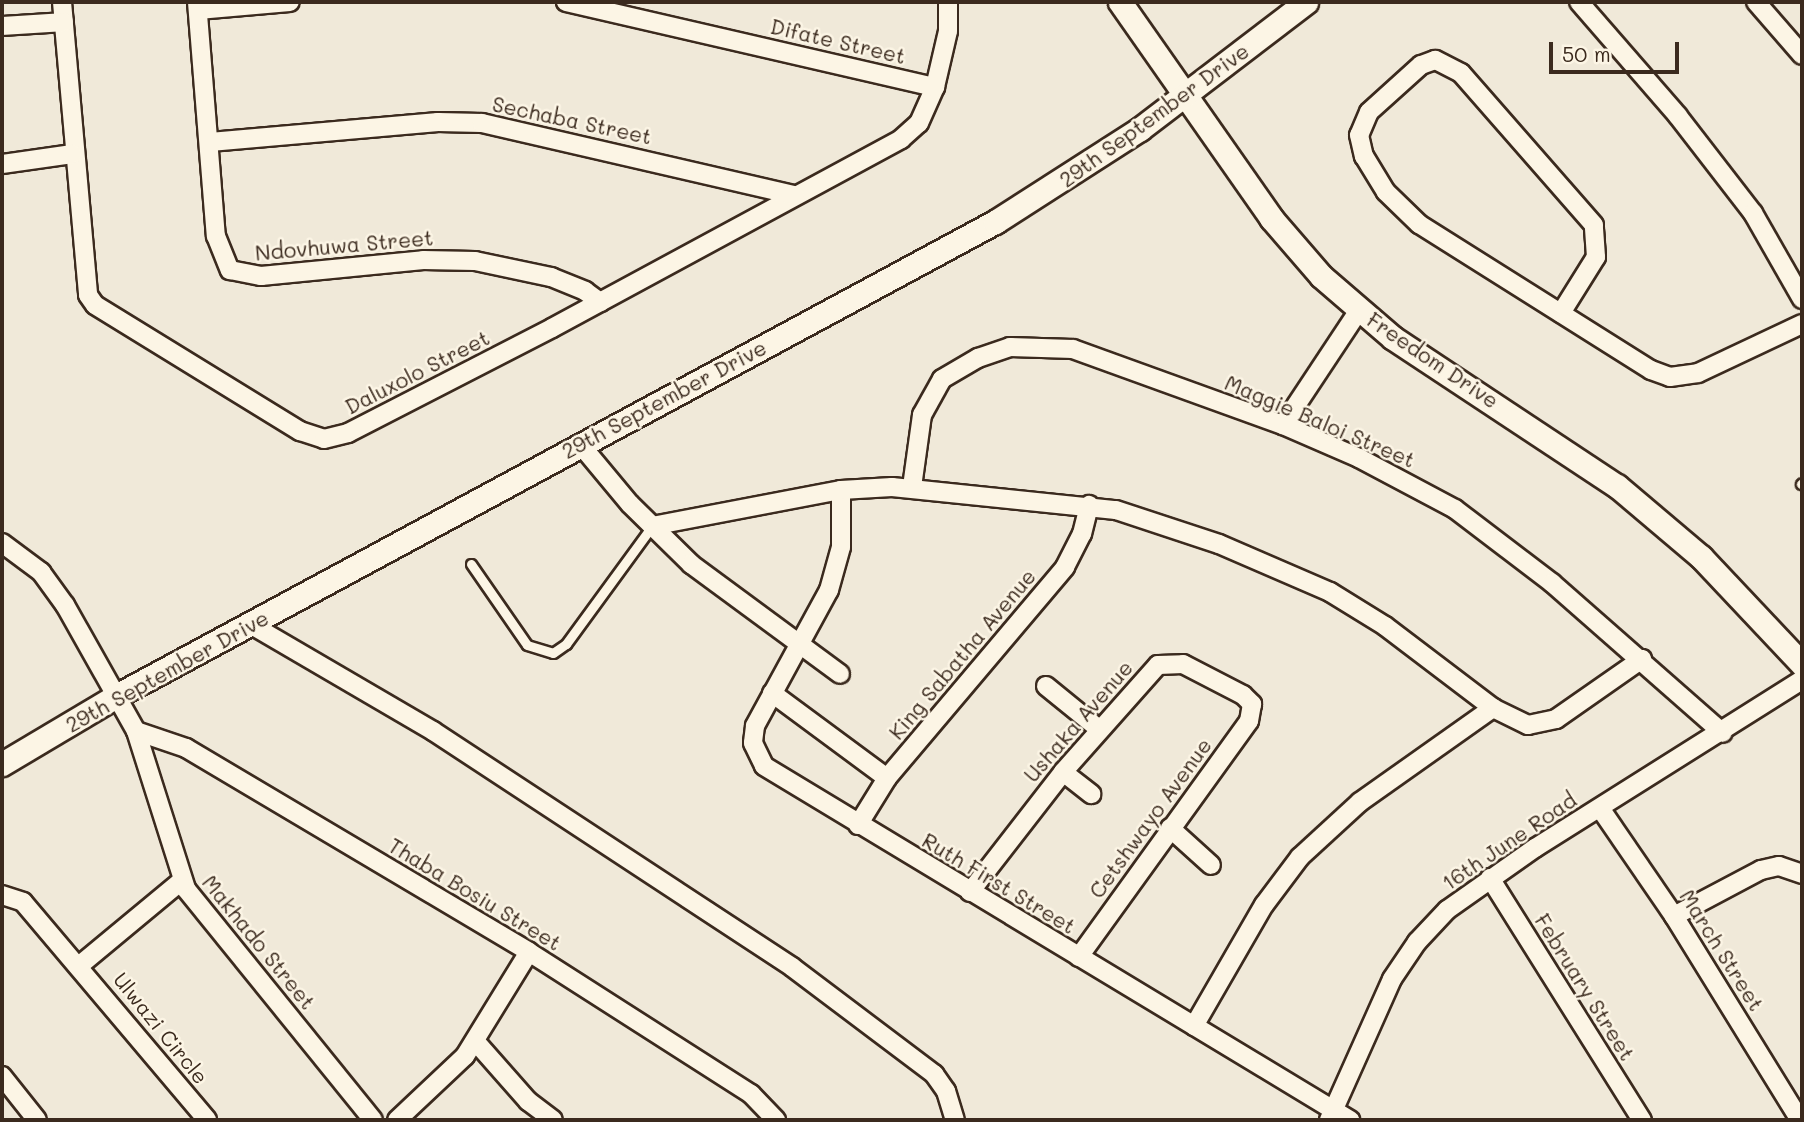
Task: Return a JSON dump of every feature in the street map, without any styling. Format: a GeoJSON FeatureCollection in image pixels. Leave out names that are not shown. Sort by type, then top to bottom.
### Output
{"type":"FeatureCollection","features":[{"type":"Feature","properties":{"kind":"street","name":"Daluxolo Street"},"geometry":{"type":"LineString","coordinates":[[62,2],[83,279],[95,306],[300,431],[324,439],[348,433],[600,302],[901,139],[919,123],[936,87],[948,31],[948,2]]}},
{"type":"Feature","properties":{"kind":"street"},"geometry":{"type":"LineString","coordinates":[[198,6],[290,2]]}},
{"type":"Feature","properties":{"kind":"street","name":"Difate Street"},"geometry":{"type":"LineString","coordinates":[[566,2],[936,87]]}},
{"type":"Feature","properties":{"kind":"street","name":"Freedom Drive"},"geometry":{"type":"LineString","coordinates":[[1120,2],[1285,236],[1359,310],[1617,486],[1701,557],[1802,664]]}},
{"type":"Feature","properties":{"kind":"street","name":"29th September Drive"},"geometry":{"type":"LineString","coordinates":[[2,764],[116,696],[995,222],[1095,160],[1185,96],[1306,2]]}},
{"type":"Feature","properties":{"kind":"street"},"geometry":{"type":"LineString","coordinates":[[1579,2],[1678,116],[1753,213],[1802,299]]}},
{"type":"Feature","properties":{"kind":"street"},"geometry":{"type":"LineString","coordinates":[[1756,2],[1802,55]]}},
{"type":"Feature","properties":{"kind":"street","name":"Ndovhuwa Street"},"geometry":{"type":"LineString","coordinates":[[198,6],[218,248],[225,264],[240,274],[448,259],[529,270],[570,283],[600,302]]}},
{"type":"Feature","properties":{"kind":"street"},"geometry":{"type":"LineString","coordinates":[[2,26],[64,22]]}},
{"type":"Feature","properties":{"kind":"street"},"geometry":{"type":"LineString","coordinates":[[1561,313],[1596,257],[1594,225],[1461,73],[1435,60],[1421,65],[1365,117],[1359,135],[1364,156],[1408,216],[1561,313],[1651,370],[1670,377],[1698,373],[1802,324]]}},
{"type":"Feature","properties":{"kind":"street","name":"Sechaba Street"},"geometry":{"type":"LineString","coordinates":[[209,142],[438,122],[482,123],[795,195]]}},
{"type":"Feature","properties":{"kind":"street"},"geometry":{"type":"LineString","coordinates":[[2,164],[72,154]]}},
{"type":"Feature","properties":{"kind":"street"},"geometry":{"type":"LineString","coordinates":[[1283,425],[1359,310]]}},
{"type":"Feature","properties":{"kind":"street","name":"Maggie Baloi Street"},"geometry":{"type":"LineString","coordinates":[[912,487],[922,415],[932,390],[957,369],[1010,347],[1073,349],[1283,425],[1359,458],[1455,509],[1642,659],[1723,733]]}},
{"type":"Feature","properties":{"kind":"street"},"geometry":{"type":"LineString","coordinates":[[580,444],[652,526],[712,580],[804,643],[840,674]]}},
{"type":"Feature","properties":{"kind":"street"},"geometry":{"type":"LineString","coordinates":[[652,526],[841,490],[912,487],[1089,505],[1181,530],[1330,592],[1385,626],[1493,708],[1519,723],[1548,723],[1642,659]]}},
{"type":"Feature","properties":{"kind":"street","name":"Ruth First Street"},"geometry":{"type":"LineString","coordinates":[[841,490],[843,530],[836,570],[804,643],[772,693],[753,735],[758,759],[778,778],[1194,1026],[1331,1115],[1350,1120]]}},
{"type":"Feature","properties":{"kind":"street","name":"King Sabatha Avenue"},"geometry":{"type":"LineString","coordinates":[[858,825],[887,778],[1065,567],[1089,505]]}},
{"type":"Feature","properties":{"kind":"street","name":"Makhado Street"},"geometry":{"type":"LineString","coordinates":[[4,547],[41,572],[65,605],[136,732],[181,881],[373,1120]]}},
{"type":"Feature","properties":{"kind":"street"},"geometry":{"type":"LineString","coordinates":[[250,624],[433,731],[792,967],[934,1074],[946,1091],[955,1120]]}},
{"type":"Feature","properties":{"kind":"street","name":"Ushaka Avenue"},"geometry":{"type":"LineString","coordinates":[[970,892],[1063,772],[1146,676],[1166,663],[1183,664],[1243,695],[1252,704]]}},
{"type":"Feature","properties":{"kind":"street","name":"16th June Road"},"geometry":{"type":"LineString","coordinates":[[1331,1115],[1377,1008],[1404,960],[1447,910],[1490,878],[1723,733],[1802,680]]}},
{"type":"Feature","properties":{"kind":"street"},"geometry":{"type":"LineString","coordinates":[[1046,686],[1099,730]]}},
{"type":"Feature","properties":{"kind":"street"},"geometry":{"type":"LineString","coordinates":[[772,693],[887,778]]}},
{"type":"Feature","properties":{"kind":"street","name":"Cetshwayo Avenue"},"geometry":{"type":"LineString","coordinates":[[1079,957],[1249,721],[1252,704]]}},
{"type":"Feature","properties":{"kind":"street"},"geometry":{"type":"LineString","coordinates":[[1194,1026],[1257,917],[1300,857],[1360,802],[1493,708]]}},
{"type":"Feature","properties":{"kind":"street","name":"Thaba Bosiu Street"},"geometry":{"type":"LineString","coordinates":[[136,732],[186,748],[529,952],[751,1094],[776,1120]]}},
{"type":"Feature","properties":{"kind":"street"},"geometry":{"type":"LineString","coordinates":[[1063,772],[1091,794]]}},
{"type":"Feature","properties":{"kind":"street","name":"March Street"},"geometry":{"type":"LineString","coordinates":[[1600,808],[1674,916],[1800,1120]]}},
{"type":"Feature","properties":{"kind":"street"},"geometry":{"type":"LineString","coordinates":[[1170,828],[1211,865]]}},
{"type":"Feature","properties":{"kind":"street"},"geometry":{"type":"LineString","coordinates":[[1674,916],[1770,867],[1802,874]]}},
{"type":"Feature","properties":{"kind":"street","name":"February Street"},"geometry":{"type":"LineString","coordinates":[[1490,878],[1642,1120]]}},
{"type":"Feature","properties":{"kind":"street"},"geometry":{"type":"LineString","coordinates":[[80,965],[181,881]]}},
{"type":"Feature","properties":{"kind":"street","name":"Ulwazi Circle"},"geometry":{"type":"LineString","coordinates":[[2,895],[23,902],[80,965],[206,1120]]}},
{"type":"Feature","properties":{"kind":"street"},"geometry":{"type":"LineString","coordinates":[[397,1120],[476,1042],[529,952]]}},
{"type":"Feature","properties":{"kind":"street"},"geometry":{"type":"LineString","coordinates":[[476,1042],[528,1101],[553,1120]]}},
{"type":"Feature","properties":{"kind":"street"},"geometry":{"type":"LineString","coordinates":[[2,1076],[37,1120]]}},
{"type":"Feature","properties":{"kind":"lane"},"geometry":{"type":"LineString","coordinates":[[471,564],[527,645],[553,653],[566,644],[652,526]]}}]}
